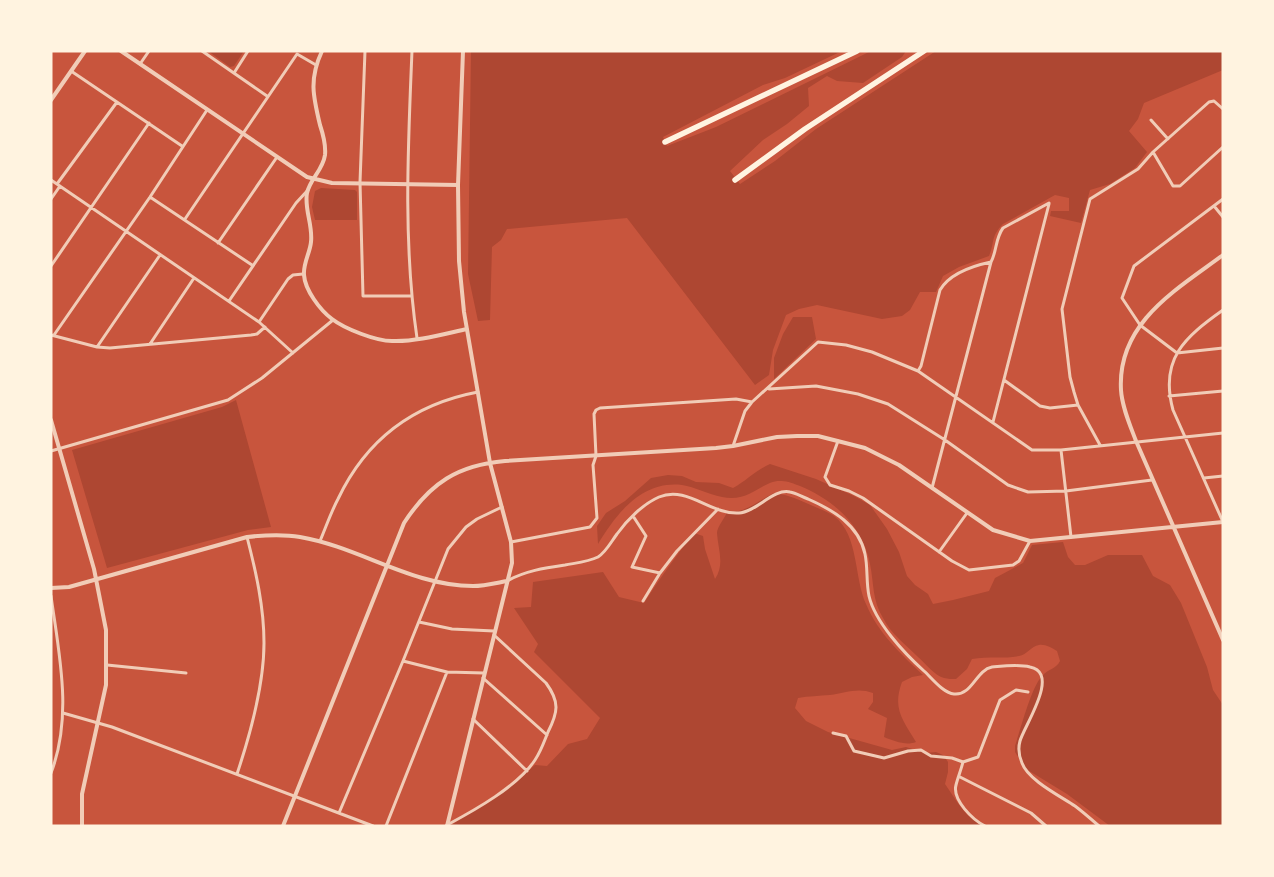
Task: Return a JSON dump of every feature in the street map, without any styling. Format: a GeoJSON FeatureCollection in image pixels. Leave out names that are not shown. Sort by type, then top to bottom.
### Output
{"type":"FeatureCollection","features":[{"type":"Feature","properties":{"kind":"highway"},"geometry":{"type":"LineString","coordinates":[[665,142],[857,51]]}},
{"type":"Feature","properties":{"kind":"highway"},"geometry":{"type":"LineString","coordinates":[[735,180],[805,129],[924,51]]}},
{"type":"Feature","properties":{"kind":"street"},"geometry":{"type":"LineString","coordinates":[[51,100],[85,51]]}},
{"type":"Feature","properties":{"kind":"street"},"geometry":{"type":"LineString","coordinates":[[121,51],[307,178],[332,183],[360,182],[458,186]]}},
{"type":"Feature","properties":{"kind":"street"},"geometry":{"type":"LineString","coordinates":[[140,64],[149,51]]}},
{"type":"Feature","properties":{"kind":"street"},"geometry":{"type":"LineString","coordinates":[[202,51],[267,96]]}},
{"type":"Feature","properties":{"kind":"street"},"geometry":{"type":"LineString","coordinates":[[234,73],[248,51]]}},
{"type":"Feature","properties":{"kind":"street"},"geometry":{"type":"LineString","coordinates":[[228,301],[296,203],[308,190],[321,168],[325,150],[312,82],[322,51]]}},
{"type":"Feature","properties":{"kind":"street"},"geometry":{"type":"LineString","coordinates":[[365,51],[360,182],[363,296],[411,296]]}},
{"type":"Feature","properties":{"kind":"street"},"geometry":{"type":"LineString","coordinates":[[412,51],[407,184],[411,296],[417,338]]}},
{"type":"Feature","properties":{"kind":"street"},"geometry":{"type":"LineString","coordinates":[[447,826],[512,563],[511,542],[490,463],[467,330],[459,261],[458,186],[463,51]]}},
{"type":"Feature","properties":{"kind":"street"},"geometry":{"type":"LineString","coordinates":[[185,220],[297,54],[316,65]]}},
{"type":"Feature","properties":{"kind":"street"},"geometry":{"type":"LineString","coordinates":[[71,71],[182,146]]}},
{"type":"Feature","properties":{"kind":"street"},"geometry":{"type":"LineString","coordinates":[[1100,445],[1078,405],[1070,377],[1062,309],[1090,199],[1138,169],[1153,152],[1208,102],[1214,101],[1223,109]]}},
{"type":"Feature","properties":{"kind":"street"},"geometry":{"type":"LineString","coordinates":[[51,199],[117,102]]}},
{"type":"Feature","properties":{"kind":"street"},"geometry":{"type":"LineString","coordinates":[[207,110],[150,197],[53,335],[97,347],[110,348],[251,335],[257,334],[265,328]]}},
{"type":"Feature","properties":{"kind":"street"},"geometry":{"type":"LineString","coordinates":[[1151,120],[1168,139]]}},
{"type":"Feature","properties":{"kind":"street"},"geometry":{"type":"LineString","coordinates":[[51,266],[149,123]]}},
{"type":"Feature","properties":{"kind":"street"},"geometry":{"type":"LineString","coordinates":[[1153,152],[1173,186],[1180,186],[1223,147]]}},
{"type":"Feature","properties":{"kind":"street"},"geometry":{"type":"LineString","coordinates":[[218,243],[277,157]]}},
{"type":"Feature","properties":{"kind":"street"},"geometry":{"type":"LineString","coordinates":[[51,180],[259,322],[294,353]]}},
{"type":"Feature","properties":{"kind":"street"},"geometry":{"type":"LineString","coordinates":[[308,190],[307,206],[311,241],[304,274],[307,285],[315,299],[333,320],[344,326],[385,340],[400,341],[467,330]]}},
{"type":"Feature","properties":{"kind":"street"},"geometry":{"type":"LineString","coordinates":[[150,197],[252,265]]}},
{"type":"Feature","properties":{"kind":"street"},"geometry":{"type":"LineString","coordinates":[[1223,199],[1134,266],[1122,298],[1140,325],[1177,353],[1223,348]]}},
{"type":"Feature","properties":{"kind":"street"},"geometry":{"type":"LineString","coordinates":[[932,488],[998,234],[1003,228],[1049,203],[993,422]]}},
{"type":"Feature","properties":{"kind":"street"},"geometry":{"type":"LineString","coordinates":[[1214,206],[1223,217]]}},
{"type":"Feature","properties":{"kind":"street"},"geometry":{"type":"LineString","coordinates":[[97,347],[160,255]]}},
{"type":"Feature","properties":{"kind":"street"},"geometry":{"type":"LineString","coordinates":[[1223,255],[1148,314],[1129,344],[1121,376],[1124,407],[1136,442],[1223,640]]}},
{"type":"Feature","properties":{"kind":"street"},"geometry":{"type":"LineString","coordinates":[[918,371],[921,366],[940,290],[944,284],[953,276],[991,262]]}},
{"type":"Feature","properties":{"kind":"street"},"geometry":{"type":"LineString","coordinates":[[259,322],[288,279],[293,275],[304,274]]}},
{"type":"Feature","properties":{"kind":"street"},"geometry":{"type":"LineString","coordinates":[[149,344],[194,278]]}},
{"type":"Feature","properties":{"kind":"street"},"geometry":{"type":"LineString","coordinates":[[283,826],[404,523],[427,494],[440,482],[455,473],[490,463],[733,446],[777,437],[818,436],[838,440],[881,455],[992,530],[1030,541],[1223,522],[1173,410],[1169,396],[1172,364],[1177,353],[1195,330],[1223,310]]}},
{"type":"Feature","properties":{"kind":"street"},"geometry":{"type":"LineString","coordinates":[[51,451],[228,400],[248,388],[294,353],[333,320]]}},
{"type":"Feature","properties":{"kind":"street"},"geometry":{"type":"LineString","coordinates":[[733,446],[745,411],[752,402],[818,342],[846,345],[872,352],[918,371],[957,396],[1032,450],[1061,450],[1223,433]]}},
{"type":"Feature","properties":{"kind":"street"},"geometry":{"type":"LineString","coordinates":[[1004,380],[1040,406],[1050,408],[1078,405]]}},
{"type":"Feature","properties":{"kind":"street"},"geometry":{"type":"LineString","coordinates":[[768,388],[816,386],[858,394],[888,404],[1008,485],[1028,492],[1066,491],[1152,480]]}},
{"type":"Feature","properties":{"kind":"street"},"geometry":{"type":"LineString","coordinates":[[1169,396],[1223,391]]}},
{"type":"Feature","properties":{"kind":"street"},"geometry":{"type":"LineString","coordinates":[[320,541],[338,498],[363,457],[377,442],[405,420],[432,405],[478,392]]}},
{"type":"Feature","properties":{"kind":"street"},"geometry":{"type":"LineString","coordinates":[[511,542],[590,527],[597,518],[593,465],[596,456],[594,414],[596,410],[600,408],[736,399],[752,402]]}},
{"type":"Feature","properties":{"kind":"street"},"geometry":{"type":"LineString","coordinates":[[51,420],[96,579],[106,630],[106,685],[82,794],[82,826]]}},
{"type":"Feature","properties":{"kind":"street"},"geometry":{"type":"LineString","coordinates":[[838,440],[826,477],[830,485],[863,498],[939,552],[969,570],[1013,565],[1019,562],[1030,541]]}},
{"type":"Feature","properties":{"kind":"street"},"geometry":{"type":"LineString","coordinates":[[1061,450],[1071,538]]}},
{"type":"Feature","properties":{"kind":"street"},"geometry":{"type":"LineString","coordinates":[[1204,478],[1223,476]]}},
{"type":"Feature","properties":{"kind":"street"},"geometry":{"type":"LineString","coordinates":[[51,588],[69,587],[247,537],[277,535],[298,536],[320,541],[387,566],[435,581],[472,586],[507,581],[520,574],[583,562],[598,557],[633,516],[654,499],[667,495],[685,495],[718,509],[740,513],[750,510],[782,492],[790,492],[836,513],[846,521],[865,552],[869,595],[883,626],[918,666],[948,693],[955,694],[965,691],[987,668],[1013,666],[1037,669],[1042,680],[1037,707],[1020,741],[1019,756],[1022,765],[1032,777],[1077,807],[1099,826]]}},
{"type":"Feature","properties":{"kind":"street"},"geometry":{"type":"LineString","coordinates":[[339,813],[404,661],[448,549],[456,538],[477,519],[502,507]]}},
{"type":"Feature","properties":{"kind":"street"},"geometry":{"type":"LineString","coordinates":[[643,602],[677,551],[718,509]]}},
{"type":"Feature","properties":{"kind":"street"},"geometry":{"type":"LineString","coordinates":[[939,552],[967,513]]}},
{"type":"Feature","properties":{"kind":"street"},"geometry":{"type":"LineString","coordinates":[[633,516],[646,536],[632,568],[660,574]]}},
{"type":"Feature","properties":{"kind":"street"},"geometry":{"type":"LineString","coordinates":[[237,774],[255,712],[264,644],[259,590],[247,537]]}},
{"type":"Feature","properties":{"kind":"street"},"geometry":{"type":"LineString","coordinates":[[51,596],[63,690],[63,713],[58,752],[51,773]]}},
{"type":"Feature","properties":{"kind":"street"},"geometry":{"type":"LineString","coordinates":[[419,622],[452,629],[494,633],[546,683],[555,698],[557,707],[555,719],[541,751],[527,771],[518,780],[447,826]]}},
{"type":"Feature","properties":{"kind":"street"},"geometry":{"type":"LineString","coordinates":[[404,661],[421,667],[447,672],[483,676],[547,735]]}},
{"type":"Feature","properties":{"kind":"street"},"geometry":{"type":"LineString","coordinates":[[107,665],[186,673]]}},
{"type":"Feature","properties":{"kind":"street"},"geometry":{"type":"LineString","coordinates":[[386,826],[447,672]]}},
{"type":"Feature","properties":{"kind":"street"},"geometry":{"type":"LineString","coordinates":[[833,733],[846,736],[854,751],[884,758],[908,751],[921,750],[930,756],[952,758],[963,762],[978,757],[1000,700],[1016,690],[1028,692]]}},
{"type":"Feature","properties":{"kind":"street"},"geometry":{"type":"LineString","coordinates":[[63,713],[98,722],[373,826]]}},
{"type":"Feature","properties":{"kind":"street"},"geometry":{"type":"LineString","coordinates":[[473,719],[527,771]]}},
{"type":"Feature","properties":{"kind":"street"},"geometry":{"type":"LineString","coordinates":[[963,762],[956,786],[957,794],[965,810],[977,822],[985,826]]}},
{"type":"Feature","properties":{"kind":"street"},"geometry":{"type":"LineString","coordinates":[[960,777],[1031,813],[1046,826]]}},
{"type":"Feature","properties":{"kind":"shaded area"},"geometry":{"type":"Polygon","coordinates":[[[208,51],[244,51],[234,66],[230,67],[208,51]]]}},
{"type":"Feature","properties":{"kind":"shaded area"},"geometry":{"type":"Polygon","coordinates":[[[471,51],[842,51],[785,78],[763,85],[663,137],[667,146],[716,127],[871,51],[906,51],[902,57],[863,83],[837,81],[827,76],[808,88],[809,106],[763,140],[730,171],[740,184],[775,161],[816,129],[936,51],[1223,51],[1223,70],[1144,103],[1138,119],[1129,131],[1147,152],[1135,168],[1110,184],[1090,190],[1081,223],[1050,216],[1051,211],[1069,211],[1069,198],[1055,195],[1003,224],[994,236],[989,256],[959,267],[943,276],[936,292],[920,292],[910,310],[902,316],[882,319],[817,305],[799,309],[786,315],[773,350],[769,375],[755,385],[627,218],[507,229],[501,240],[492,247],[490,320],[478,321],[468,274],[471,51]]]}},
{"type":"Feature","properties":{"kind":"shaded area"},"geometry":{"type":"Polygon","coordinates":[[[321,188],[355,190],[357,192],[357,220],[315,220],[312,207],[315,191],[321,188]]]}},
{"type":"Feature","properties":{"kind":"shaded area"},"geometry":{"type":"Polygon","coordinates":[[[793,317],[812,317],[816,339],[774,379],[774,358],[783,334],[793,317]]]}},
{"type":"Feature","properties":{"kind":"shaded area"},"geometry":{"type":"Polygon","coordinates":[[[236,400],[271,527],[248,530],[107,568],[72,450],[222,407],[236,400]]]}},
{"type":"Feature","properties":{"kind":"shaded area"},"geometry":{"type":"Polygon","coordinates":[[[770,464],[816,479],[870,505],[887,529],[899,552],[907,576],[915,585],[928,594],[933,604],[989,591],[995,578],[1023,563],[1032,545],[1063,542],[1068,557],[1075,565],[1085,565],[1108,555],[1142,555],[1153,576],[1170,585],[1181,603],[1207,667],[1213,690],[1223,705],[1223,826],[1110,826],[1067,794],[1026,769],[1015,752],[1015,746],[1034,689],[1044,674],[1060,661],[1057,651],[1039,645],[1019,656],[972,659],[967,669],[956,679],[948,679],[937,675],[886,624],[875,598],[866,550],[854,526],[835,507],[800,486],[775,481],[749,494],[732,498],[717,496],[682,485],[668,485],[655,488],[632,501],[613,521],[598,544],[597,526],[606,513],[625,501],[651,478],[668,475],[682,476],[696,482],[719,483],[733,488],[770,464]]]}},
{"type":"Feature","properties":{"kind":"shaded area"},"geometry":{"type":"Polygon","coordinates":[[[774,493],[794,498],[824,511],[834,516],[842,524],[852,545],[862,594],[871,615],[884,634],[923,675],[912,677],[902,682],[898,700],[900,714],[916,742],[900,742],[884,737],[887,718],[868,709],[873,702],[873,693],[867,691],[857,690],[798,698],[795,708],[806,721],[828,732],[892,750],[906,747],[926,753],[936,752],[943,755],[948,762],[945,784],[966,813],[983,826],[450,826],[518,780],[535,765],[547,766],[568,744],[587,739],[600,718],[534,652],[538,644],[514,608],[531,607],[533,582],[603,572],[619,597],[644,603],[694,533],[703,536],[705,549],[715,579],[720,568],[717,531],[727,512],[746,509],[774,493]]]}}]}
